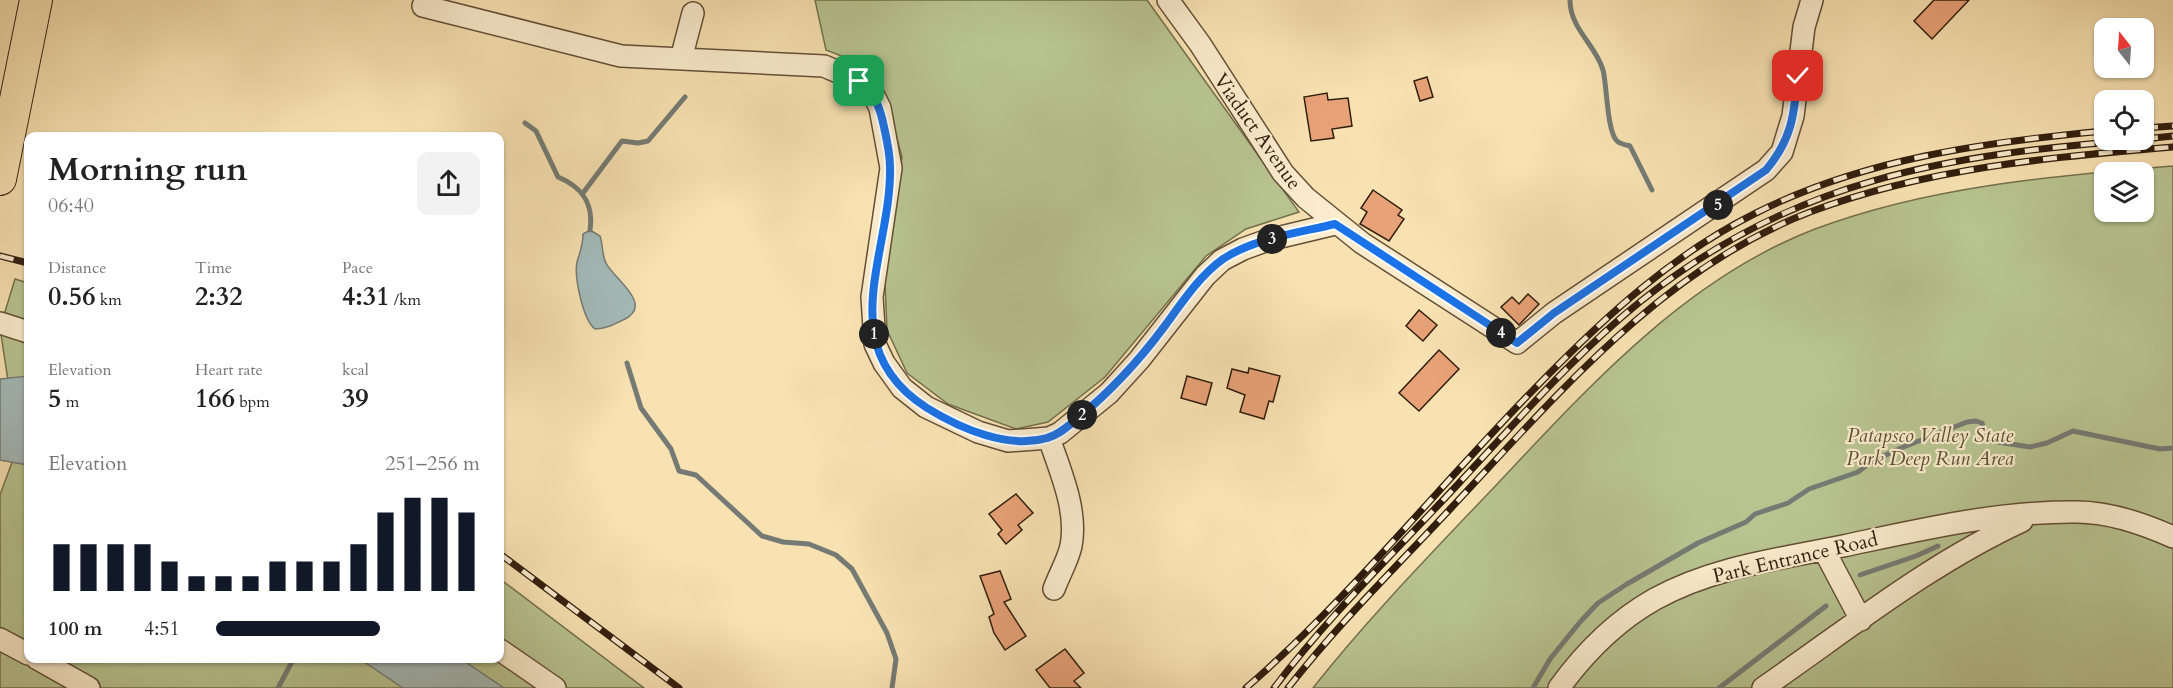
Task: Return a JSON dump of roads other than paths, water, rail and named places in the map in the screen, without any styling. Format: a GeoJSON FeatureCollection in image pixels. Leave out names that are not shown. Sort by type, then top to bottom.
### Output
{"type":"FeatureCollection","features":[{"type":"Feature","properties":{"kind":"highway"},"geometry":{"type":"LineString","coordinates":[[0,179],[36,0]]}},
{"type":"Feature","properties":{"kind":"street","name":"Viaduct Avenue"},"geometry":{"type":"LineString","coordinates":[[1168,0],[1283,173],[1335,224],[1517,343],[1554,313],[1766,170],[1782,152],[1794,117],[1804,27],[1812,0]]}},
{"type":"Feature","properties":{"kind":"street"},"geometry":{"type":"LineString","coordinates":[[423,6],[621,56],[825,66],[859,81],[871,90],[880,108],[891,168],[872,297],[875,344],[902,388],[926,407],[948,420],[1008,441],[1054,435],[1109,393],[1139,360],[1204,276],[1222,260],[1268,240],[1335,224]]}},
{"type":"Feature","properties":{"kind":"street"},"geometry":{"type":"LineString","coordinates":[[681,59],[693,13]]}},
{"type":"Feature","properties":{"kind":"street"},"geometry":{"type":"LineString","coordinates":[[0,322],[24,331]]}},
{"type":"Feature","properties":{"kind":"street"},"geometry":{"type":"LineString","coordinates":[[1054,435],[1070,503],[1072,528],[1071,547],[1054,589]]}},
{"type":"Feature","properties":{"kind":"street","name":"Park Entrance Road"},"geometry":{"type":"LineString","coordinates":[[1559,688],[1581,658],[1622,621],[1655,599],[1694,581],[1744,565],[1947,525],[2035,514],[2078,512],[2116,518],[2152,527],[2173,537]]}},
{"type":"Feature","properties":{"kind":"street","name":"Park Entrance Road"},"geometry":{"type":"LineString","coordinates":[[1763,688],[1989,536],[2035,514]]}},
{"type":"Feature","properties":{"kind":"street"},"geometry":{"type":"LineString","coordinates":[[1824,550],[1861,620]]}},
{"type":"Feature","properties":{"kind":"street"},"geometry":{"type":"LineString","coordinates":[[0,639],[24,652]]}},
{"type":"Feature","properties":{"kind":"street"},"geometry":{"type":"LineString","coordinates":[[504,653],[555,688]]}},
{"type":"Feature","properties":{"kind":"street"},"geometry":{"type":"LineString","coordinates":[[45,663],[89,688]]}},
{"type":"Feature","properties":{"kind":"water"},"geometry":{"type":"Polygon","coordinates":[[[590,230],[600,236],[606,263],[629,291],[635,306],[633,313],[625,319],[599,329],[595,329],[587,317],[580,298],[576,269],[583,234],[590,230]]]}},
{"type":"Feature","properties":{"kind":"water"},"geometry":{"type":"Polygon","coordinates":[[[24,376],[24,464],[0,460],[0,379],[24,376]]]}},
{"type":"Feature","properties":{"kind":"water"},"geometry":{"type":"Polygon","coordinates":[[[366,663],[467,663],[504,688],[403,688],[366,663]]]}},
{"type":"Feature","properties":{"kind":"waterway"},"geometry":{"type":"LineString","coordinates":[[1570,0],[1574,20],[1600,61],[1603,70],[1609,119],[1614,136],[1618,142],[1630,146],[1652,190]]}},
{"type":"Feature","properties":{"kind":"waterway"},"geometry":{"type":"LineString","coordinates":[[583,193],[622,141],[638,143],[648,141],[685,97]]}},
{"type":"Feature","properties":{"kind":"waterway"},"geometry":{"type":"LineString","coordinates":[[525,123],[536,131],[558,177],[574,186],[584,197],[590,212],[590,230]]}},
{"type":"Feature","properties":{"kind":"waterway"},"geometry":{"type":"LineString","coordinates":[[627,363],[641,408],[671,449],[679,471],[696,475],[762,536],[783,542],[809,544],[836,555],[852,569],[887,633],[896,659],[892,688]]}},
{"type":"Feature","properties":{"kind":"waterway"},"geometry":{"type":"LineString","coordinates":[[1533,688],[1550,659],[1580,622],[1598,603],[1627,584],[1698,543],[1746,522],[1755,514],[1788,503],[1809,489],[1858,472],[1871,462],[1901,448],[1967,422],[1982,423],[1986,436],[1991,441],[2030,447],[2047,443],[2073,431],[2160,449],[2173,448]]}},
{"type":"Feature","properties":{"kind":"waterway"},"geometry":{"type":"LineString","coordinates":[[1860,575],[1938,546]]}},
{"type":"Feature","properties":{"kind":"waterway"},"geometry":{"type":"LineString","coordinates":[[1719,688],[1826,606]]}},
{"type":"Feature","properties":{"kind":"waterway"},"geometry":{"type":"LineString","coordinates":[[278,688],[291,663]]}},
{"type":"Feature","properties":{"kind":"railway"},"geometry":{"type":"LineString","coordinates":[[2154,127],[2173,126]]}},
{"type":"Feature","properties":{"kind":"railway"},"geometry":{"type":"LineString","coordinates":[[1246,688],[1360,577],[1505,419],[1566,357],[1641,288],[1695,248],[1754,214],[1795,195],[1881,166],[1969,148],[2094,132]]}},
{"type":"Feature","properties":{"kind":"railway"},"geometry":{"type":"LineString","coordinates":[[2154,138],[2173,136]]}},
{"type":"Feature","properties":{"kind":"railway"},"geometry":{"type":"LineString","coordinates":[[1274,688],[1341,608],[1570,365],[1641,301],[1698,260],[1756,226],[1815,200],[1875,180],[1936,165],[2000,154],[2094,144]]}},
{"type":"Feature","properties":{"kind":"railway"},"geometry":{"type":"LineString","coordinates":[[1288,688],[1368,596],[1532,421],[1615,338],[1707,266],[1756,236],[1810,212],[1854,197],[1944,175],[2035,160],[2173,147]]}},
{"type":"Feature","properties":{"kind":"railway"},"geometry":{"type":"LineString","coordinates":[[0,256],[24,262]]}},
{"type":"Feature","properties":{"kind":"railway"},"geometry":{"type":"LineString","coordinates":[[504,557],[679,688]]}},
{"type":"Feature","properties":{"kind":"park label","name":"Patapsco Valley State Park Deep Run Area"},"geometry":{"type":"Point","coordinates":[1930,446]}}]}
